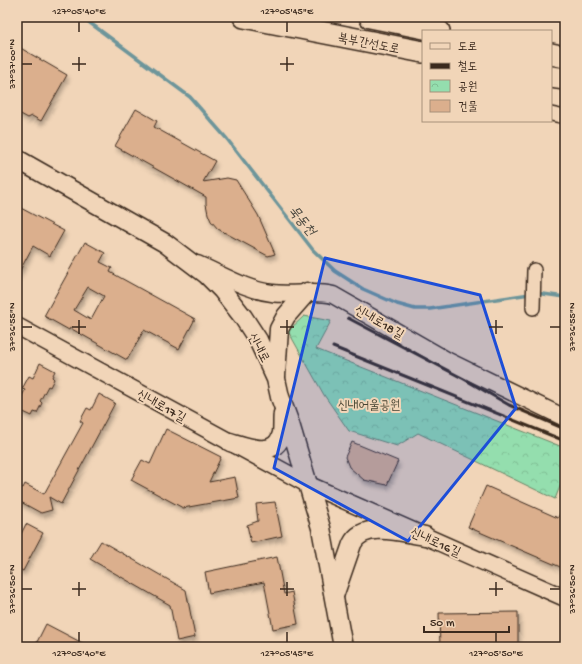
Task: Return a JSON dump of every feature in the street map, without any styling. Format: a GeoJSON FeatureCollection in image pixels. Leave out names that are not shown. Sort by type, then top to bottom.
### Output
{"type":"FeatureCollection","features":[{"type":"Feature","properties":{"kind":"highway","name":"북부간선도로"},"geometry":{"type":"LineString","coordinates":[[244,17],[422,52]]}},
{"type":"Feature","properties":{"kind":"highway","name":"북부간선도로"},"geometry":{"type":"LineString","coordinates":[[370,17],[434,30]]}},
{"type":"Feature","properties":{"kind":"highway"},"geometry":{"type":"LineString","coordinates":[[552,54],[565,57]]}},
{"type":"Feature","properties":{"kind":"highway"},"geometry":{"type":"LineString","coordinates":[[552,77],[565,79]]}},
{"type":"Feature","properties":{"kind":"main road","name":"신내로"},"geometry":{"type":"LineString","coordinates":[[17,159],[165,243],[185,258],[206,274],[222,290],[235,306],[258,340],[276,379],[321,528],[343,647]]}},
{"type":"Feature","properties":{"kind":"main road"},"geometry":{"type":"LineString","coordinates":[[276,379],[279,329],[286,316],[307,292]]}},
{"type":"Feature","properties":{"kind":"main road"},"geometry":{"type":"LineString","coordinates":[[230,442],[258,449],[272,447],[277,442],[282,432],[283,404]]}},
{"type":"Feature","properties":{"kind":"main road"},"geometry":{"type":"LineString","coordinates":[[333,597],[354,539],[364,532],[379,530],[425,536]]}},
{"type":"Feature","properties":{"kind":"street"},"geometry":{"type":"LineString","coordinates":[[552,114],[565,117]]}},
{"type":"Feature","properties":{"kind":"street","name":"신내로18길"},"geometry":{"type":"LineString","coordinates":[[185,258],[251,288],[264,292],[284,294],[307,292],[328,294],[340,298],[448,361],[565,418]]}},
{"type":"Feature","properties":{"kind":"street"},"geometry":{"type":"LineString","coordinates":[[533,308],[534,270]]}},
{"type":"Feature","properties":{"kind":"street","name":"신내로17길"},"geometry":{"type":"LineString","coordinates":[[17,326],[307,484]]}},
{"type":"Feature","properties":{"kind":"street","name":"신내로16길"},"geometry":{"type":"LineString","coordinates":[[307,484],[565,598]]}},
{"type":"Feature","properties":{"kind":"highlighted area"},"geometry":{"type":"Polygon","coordinates":[[[325,258],[480,295],[516,408],[408,541],[274,468],[325,258]]]}},
{"type":"Feature","properties":{"kind":"green space","name":"신내어울공원"},"geometry":{"type":"Polygon","coordinates":[[[304,316],[331,321],[316,349],[565,448],[565,474],[555,499],[418,433],[397,446],[349,431],[324,395],[288,331],[304,316]]]}},
{"type":"Feature","properties":{"kind":"building"},"geometry":{"type":"Polygon","coordinates":[[[17,46],[67,75],[41,121],[32,116],[28,118],[17,112],[17,46]]]}},
{"type":"Feature","properties":{"kind":"building"},"geometry":{"type":"Polygon","coordinates":[[[136,109],[157,121],[154,127],[215,161],[203,182],[227,178],[236,180],[258,215],[275,254],[268,256],[218,229],[211,221],[208,214],[206,197],[115,146],[136,109]]]}},
{"type":"Feature","properties":{"kind":"building"},"geometry":{"type":"Polygon","coordinates":[[[17,206],[64,231],[50,256],[33,246],[17,276],[17,206]]]}},
{"type":"Feature","properties":{"kind":"building"},"geometry":{"type":"Polygon","coordinates":[[[85,242],[105,253],[100,262],[112,268],[110,272],[195,319],[179,349],[144,330],[127,360],[70,328],[69,330],[44,316],[85,242]],[[88,287],[74,310],[91,320],[104,296],[88,287]]]}},
{"type":"Feature","properties":{"kind":"building"},"geometry":{"type":"Polygon","coordinates":[[[40,363],[55,371],[52,377],[54,379],[50,387],[48,386],[40,401],[42,403],[37,413],[34,412],[32,416],[17,409],[17,406],[25,390],[22,389],[29,376],[33,378],[40,363]]]}},
{"type":"Feature","properties":{"kind":"building"},"geometry":{"type":"Polygon","coordinates":[[[99,394],[115,403],[61,504],[49,497],[52,510],[41,513],[17,500],[17,485],[23,488],[25,484],[44,494],[83,423],[80,421],[87,408],[91,410],[99,394]]]}},
{"type":"Feature","properties":{"kind":"building"},"geometry":{"type":"Polygon","coordinates":[[[166,429],[221,457],[209,482],[235,477],[239,498],[183,508],[131,480],[142,460],[150,464],[166,429]]]}},
{"type":"Feature","properties":{"kind":"building"},"geometry":{"type":"Polygon","coordinates":[[[352,442],[398,461],[387,485],[364,480],[349,467],[345,457],[352,442]]]}},
{"type":"Feature","properties":{"kind":"building"},"geometry":{"type":"Polygon","coordinates":[[[486,486],[558,518],[565,502],[565,569],[468,527],[486,486]]]}},
{"type":"Feature","properties":{"kind":"building"},"geometry":{"type":"Polygon","coordinates":[[[275,502],[282,536],[251,543],[247,525],[258,521],[256,504],[275,502]]]}},
{"type":"Feature","properties":{"kind":"building"},"geometry":{"type":"Polygon","coordinates":[[[26,524],[43,533],[23,571],[17,568],[17,542],[26,524]]]}},
{"type":"Feature","properties":{"kind":"building"},"geometry":{"type":"Polygon","coordinates":[[[101,541],[186,590],[195,637],[177,641],[170,605],[90,559],[101,541]]]}},
{"type":"Feature","properties":{"kind":"building"},"geometry":{"type":"Polygon","coordinates":[[[277,557],[284,594],[292,592],[298,624],[273,629],[264,582],[209,593],[205,572],[277,557]]]}},
{"type":"Feature","properties":{"kind":"building"},"geometry":{"type":"Polygon","coordinates":[[[518,612],[518,647],[440,647],[439,613],[518,612]]]}},
{"type":"Feature","properties":{"kind":"building"},"geometry":{"type":"Polygon","coordinates":[[[46,624],[90,647],[46,647],[37,642],[46,624]]]}},
{"type":"Feature","properties":{"kind":"waterway","name":"묵동천"},"geometry":{"type":"LineString","coordinates":[[82,17],[190,97],[227,139],[313,250],[335,271],[363,289],[397,304],[415,309],[430,309],[530,294]]}},
{"type":"Feature","properties":{"kind":"waterway","name":"묵동천"},"geometry":{"type":"LineString","coordinates":[[536,293],[565,297]]}},
{"type":"Feature","properties":{"kind":"railway"},"geometry":{"type":"LineString","coordinates":[[348,318],[464,379],[509,405],[565,429]]}},
{"type":"Feature","properties":{"kind":"railway"},"geometry":{"type":"LineString","coordinates":[[333,347],[565,441]]}}]}
